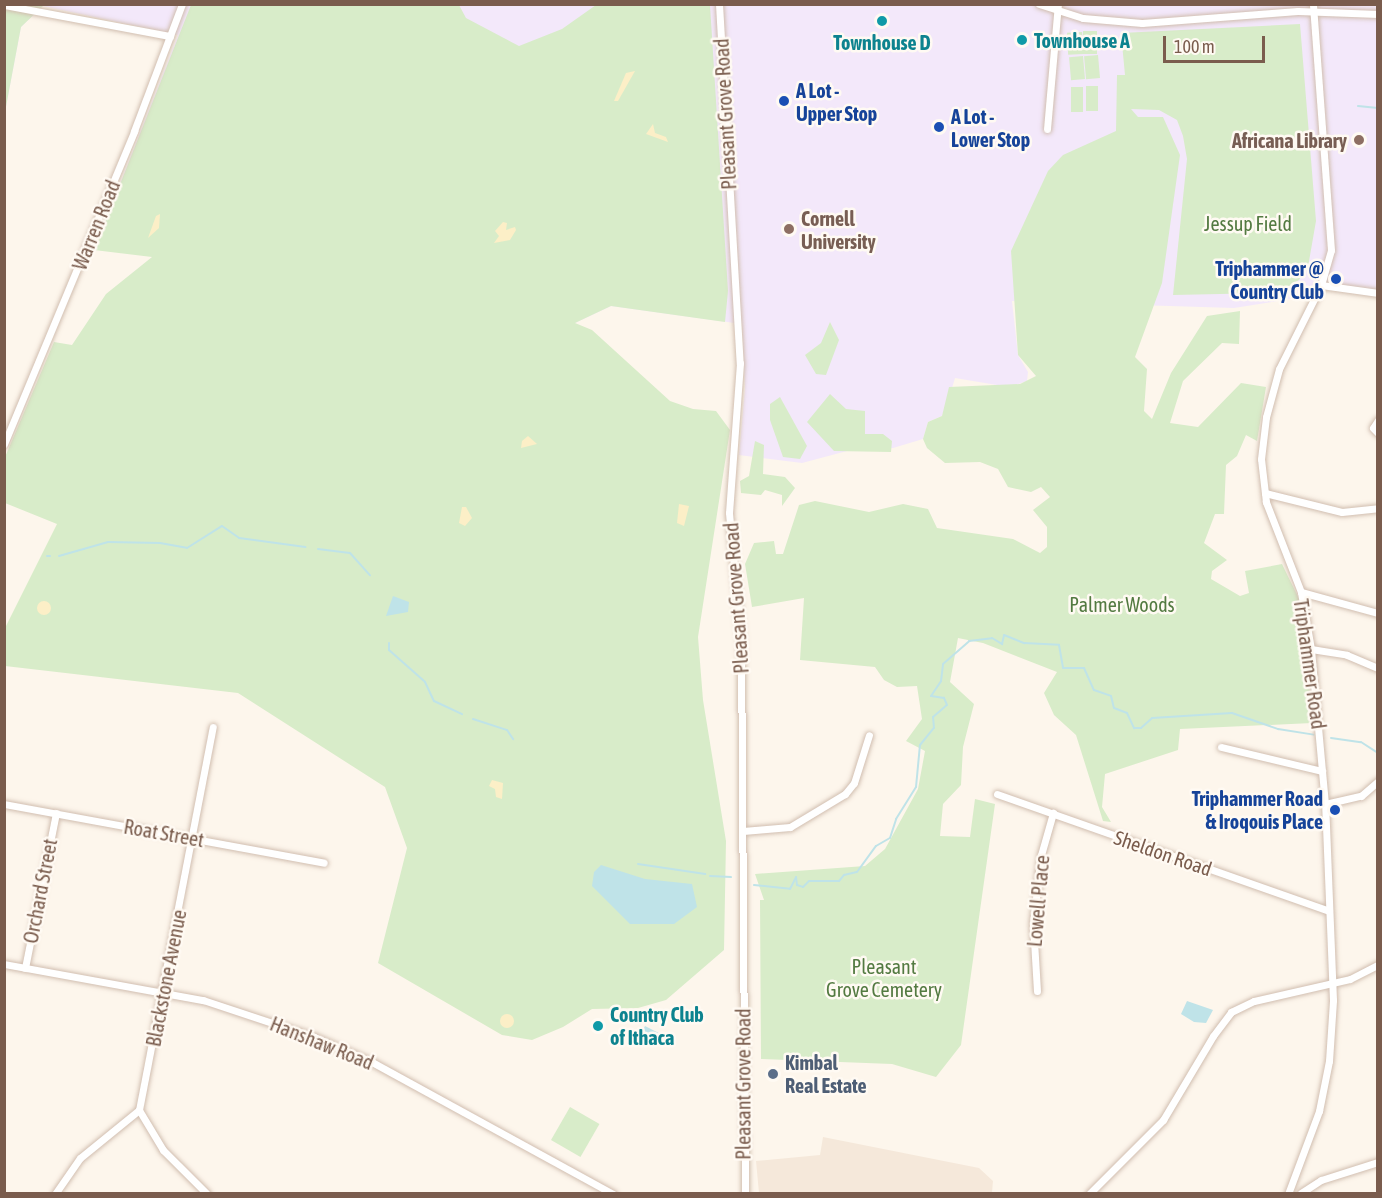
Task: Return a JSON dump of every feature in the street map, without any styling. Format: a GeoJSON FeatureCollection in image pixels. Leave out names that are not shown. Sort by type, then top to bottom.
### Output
{"type":"FeatureCollection","features":[{"type":"Feature","properties":{"kind":"street","name":"Warren Road"},"geometry":{"type":"LineString","coordinates":[[4,444],[182,4]]}},
{"type":"Feature","properties":{"kind":"street","name":"Pleasant Grove Road"},"geometry":{"type":"LineString","coordinates":[[719,4],[740,363],[729,513],[741,641],[745,1194]]}},
{"type":"Feature","properties":{"kind":"street"},"geometry":{"type":"LineString","coordinates":[[1039,4],[1058,8],[1083,18],[1143,23],[1314,8],[1377,14]]}},
{"type":"Feature","properties":{"kind":"street"},"geometry":{"type":"LineString","coordinates":[[4,5],[170,36]]}},
{"type":"Feature","properties":{"kind":"street"},"geometry":{"type":"LineString","coordinates":[[1047,129],[1058,8]]}},
{"type":"Feature","properties":{"kind":"street","name":"Triphammer Road"},"geometry":{"type":"LineString","coordinates":[[1288,1192],[1310,1139],[1328,1074],[1332,983],[1325,804],[1311,649],[1301,592],[1274,527],[1265,493],[1261,459],[1269,399],[1289,342],[1321,285],[1332,240],[1314,8]]}},
{"type":"Feature","properties":{"kind":"street"},"geometry":{"type":"LineString","coordinates":[[1321,285],[1377,293]]}},
{"type":"Feature","properties":{"kind":"street"},"geometry":{"type":"LineString","coordinates":[[1377,420],[1373,428],[1377,433]]}},
{"type":"Feature","properties":{"kind":"street"},"geometry":{"type":"LineString","coordinates":[[1265,493],[1342,512],[1377,508]]}},
{"type":"Feature","properties":{"kind":"street"},"geometry":{"type":"LineString","coordinates":[[1301,592],[1377,614]]}},
{"type":"Feature","properties":{"kind":"street"},"geometry":{"type":"LineString","coordinates":[[1311,649],[1347,655],[1377,668]]}},
{"type":"Feature","properties":{"kind":"street","name":"Blackstone Avenue"},"geometry":{"type":"LineString","coordinates":[[139,1110],[164,992],[213,727]]}},
{"type":"Feature","properties":{"kind":"street"},"geometry":{"type":"LineString","coordinates":[[743,831],[790,827],[845,794],[854,783],[869,735]]}},
{"type":"Feature","properties":{"kind":"street"},"geometry":{"type":"LineString","coordinates":[[1221,747],[1322,771]]}},
{"type":"Feature","properties":{"kind":"street"},"geometry":{"type":"LineString","coordinates":[[1325,804],[1361,796],[1377,781]]}},
{"type":"Feature","properties":{"kind":"street","name":"Sheldon Road"},"geometry":{"type":"LineString","coordinates":[[997,794],[1329,911]]}},
{"type":"Feature","properties":{"kind":"street","name":"Roat Street"},"geometry":{"type":"LineString","coordinates":[[4,804],[324,863]]}},
{"type":"Feature","properties":{"kind":"street","name":"Orchard Street"},"geometry":{"type":"LineString","coordinates":[[25,968],[56,813]]}},
{"type":"Feature","properties":{"kind":"street","name":"Lowell Place"},"geometry":{"type":"LineString","coordinates":[[1037,991],[1033,924],[1041,855],[1053,813]]}},
{"type":"Feature","properties":{"kind":"street","name":"Hanshaw Road"},"geometry":{"type":"LineString","coordinates":[[4,964],[164,992],[226,1006],[340,1047],[613,1194]]}},
{"type":"Feature","properties":{"kind":"street"},"geometry":{"type":"LineString","coordinates":[[1089,1194],[1163,1120],[1212,1036],[1232,1012],[1254,1001],[1332,983],[1377,965]]}},
{"type":"Feature","properties":{"kind":"street"},"geometry":{"type":"LineString","coordinates":[[55,1194],[80,1158],[139,1110],[163,1150],[207,1194]]}},
{"type":"Feature","properties":{"kind":"street"},"geometry":{"type":"LineString","coordinates":[[1288,1192],[1301,1193],[1321,1180],[1377,1162]]}},
{"type":"Feature","properties":{"kind":"shaded area","name":"Cornell University"},"geometry":{"type":"Polygon","coordinates":[[[5,5],[1377,5],[1377,293],[1319,287],[1297,298],[1234,308],[1012,301],[1018,355],[1028,372],[1027,381],[1009,387],[955,378],[942,416],[928,422],[923,439],[893,448],[847,451],[802,463],[739,455],[745,388],[742,324],[611,306],[575,323],[278,235],[94,250],[178,35],[43,6],[21,27],[5,112],[5,5]]]}},
{"type":"Feature","properties":{"kind":"shaded area"},"geometry":{"type":"Polygon","coordinates":[[[823,1137],[979,1168],[993,1181],[992,1193],[759,1193],[756,1161],[820,1155],[823,1137]]]}},
{"type":"Feature","properties":{"kind":"green space"},"geometry":{"type":"Polygon","coordinates":[[[5,5],[44,5],[21,27],[5,112],[5,5]]]}},
{"type":"Feature","properties":{"kind":"green space"},"geometry":{"type":"Polygon","coordinates":[[[191,5],[459,5],[466,18],[519,46],[562,29],[596,5],[710,5],[728,291],[725,322],[611,306],[575,323],[592,330],[670,401],[693,409],[716,411],[730,430],[698,637],[703,700],[726,841],[724,950],[666,1000],[638,1008],[592,1009],[563,1027],[532,1040],[502,1035],[378,963],[407,848],[385,787],[238,693],[5,666],[4,630],[57,524],[5,503],[5,457],[54,342],[72,345],[106,294],[152,257],[94,250],[191,5]]]}},
{"type":"Feature","properties":{"kind":"green space","name":"Palmer Woods"},"geometry":{"type":"Polygon","coordinates":[[[1300,24],[1316,221],[1308,267],[1299,280],[1284,289],[1267,293],[1173,295],[1187,159],[1183,136],[1177,120],[1159,110],[1131,109],[1138,117],[1163,117],[1180,155],[1162,283],[1135,357],[1147,369],[1144,411],[1152,419],[1171,373],[1207,316],[1240,311],[1239,344],[1222,343],[1183,381],[1170,423],[1198,427],[1241,383],[1266,387],[1257,441],[1246,435],[1237,456],[1226,465],[1224,514],[1215,514],[1204,543],[1227,560],[1212,571],[1211,579],[1240,596],[1249,593],[1245,571],[1282,564],[1304,609],[1312,723],[1180,729],[1178,750],[1105,774],[1102,807],[1111,822],[1103,821],[1076,735],[1054,715],[1044,693],[1057,672],[983,643],[958,638],[950,682],[974,704],[963,747],[961,785],[943,804],[940,836],[970,837],[975,799],[995,804],[961,1045],[936,1077],[892,1064],[761,1059],[760,900],[764,900],[755,874],[865,866],[885,849],[918,789],[925,751],[906,741],[922,719],[917,686],[897,687],[884,680],[875,667],[800,660],[804,598],[752,607],[745,564],[754,543],[774,541],[776,554],[783,554],[799,505],[815,501],[869,512],[903,504],[928,509],[937,528],[1013,539],[1040,553],[1047,547],[1047,527],[1033,510],[1050,497],[1041,487],[1031,492],[1008,487],[998,469],[980,462],[945,463],[927,448],[923,439],[928,422],[942,416],[949,387],[1020,384],[1036,376],[1018,355],[1011,251],[1048,171],[1063,155],[1116,131],[1117,75],[1125,75],[1121,33],[1300,24]]]}},
{"type":"Feature","properties":{"kind":"green space"},"geometry":{"type":"Polygon","coordinates":[[[1083,31],[1097,31],[1097,54],[1083,54],[1083,31]]]}},
{"type":"Feature","properties":{"kind":"green space"},"geometry":{"type":"Polygon","coordinates":[[[1082,32],[1083,54],[1068,55],[1067,33],[1082,32]]]}},
{"type":"Feature","properties":{"kind":"green space"},"geometry":{"type":"Polygon","coordinates":[[[1098,55],[1100,78],[1086,79],[1084,56],[1098,55]]]}},
{"type":"Feature","properties":{"kind":"green space"},"geometry":{"type":"Polygon","coordinates":[[[1083,56],[1085,79],[1071,80],[1069,57],[1083,56]]]}},
{"type":"Feature","properties":{"kind":"green space"},"geometry":{"type":"Polygon","coordinates":[[[1086,86],[1098,86],[1098,111],[1086,111],[1086,86]]]}},
{"type":"Feature","properties":{"kind":"green space"},"geometry":{"type":"Polygon","coordinates":[[[1071,87],[1083,87],[1083,112],[1071,112],[1071,87]]]}},
{"type":"Feature","properties":{"kind":"green space"},"geometry":{"type":"Polygon","coordinates":[[[830,322],[839,340],[826,375],[816,374],[805,355],[821,343],[830,322]]]}},
{"type":"Feature","properties":{"kind":"green space"},"geometry":{"type":"Polygon","coordinates":[[[830,394],[846,409],[865,411],[865,434],[883,434],[892,441],[891,452],[834,451],[807,422],[830,394]]]}},
{"type":"Feature","properties":{"kind":"green space"},"geometry":{"type":"Polygon","coordinates":[[[780,397],[807,446],[800,459],[783,457],[770,420],[770,404],[780,397]]]}},
{"type":"Feature","properties":{"kind":"green space"},"geometry":{"type":"Polygon","coordinates":[[[755,441],[764,445],[763,474],[785,477],[795,488],[782,506],[782,495],[765,490],[761,495],[741,493],[740,481],[749,476],[755,441]]]}},
{"type":"Feature","properties":{"kind":"green space"},"geometry":{"type":"Polygon","coordinates":[[[570,1107],[599,1124],[580,1157],[551,1140],[570,1107]]]}},
{"type":"Feature","properties":{"kind":"sand"},"geometry":{"type":"Polygon","coordinates":[[[635,71],[618,101],[614,101],[626,73],[635,71]]]}},
{"type":"Feature","properties":{"kind":"sand"},"geometry":{"type":"Polygon","coordinates":[[[653,124],[655,133],[666,137],[668,142],[646,134],[653,124]]]}},
{"type":"Feature","properties":{"kind":"sand"},"geometry":{"type":"Polygon","coordinates":[[[160,214],[159,228],[148,238],[156,216],[160,214]]]}},
{"type":"Feature","properties":{"kind":"sand"},"geometry":{"type":"Polygon","coordinates":[[[503,222],[507,223],[506,230],[515,227],[516,230],[510,240],[494,243],[499,236],[495,231],[503,222]]]}},
{"type":"Feature","properties":{"kind":"sand"},"geometry":{"type":"Polygon","coordinates":[[[528,436],[537,444],[521,448],[522,441],[528,436]]]}},
{"type":"Feature","properties":{"kind":"sand"},"geometry":{"type":"Polygon","coordinates":[[[679,504],[689,506],[684,526],[677,523],[679,504]]]}},
{"type":"Feature","properties":{"kind":"sand"},"geometry":{"type":"Polygon","coordinates":[[[462,507],[466,507],[472,518],[465,526],[459,523],[462,507]]]}},
{"type":"Feature","properties":{"kind":"sand"},"geometry":{"type":"Polygon","coordinates":[[[41,601],[47,601],[51,608],[47,615],[41,615],[37,611],[37,605],[41,601]]]}},
{"type":"Feature","properties":{"kind":"sand"},"geometry":{"type":"Polygon","coordinates":[[[492,780],[503,783],[502,799],[496,797],[495,789],[489,786],[492,780]]]}},
{"type":"Feature","properties":{"kind":"sand"},"geometry":{"type":"Polygon","coordinates":[[[507,1014],[512,1016],[514,1021],[512,1026],[507,1028],[502,1026],[500,1021],[502,1016],[507,1014]]]}},
{"type":"Feature","properties":{"kind":"water"},"geometry":{"type":"Polygon","coordinates":[[[393,596],[409,602],[408,612],[386,616],[393,596]]]}},
{"type":"Feature","properties":{"kind":"water"},"geometry":{"type":"Polygon","coordinates":[[[601,865],[645,879],[692,884],[697,907],[674,924],[630,924],[592,886],[594,872],[601,865]]]}},
{"type":"Feature","properties":{"kind":"water"},"geometry":{"type":"Polygon","coordinates":[[[1187,1001],[1213,1010],[1206,1023],[1194,1022],[1181,1014],[1187,1001]]]}},
{"type":"Feature","properties":{"kind":"water"},"geometry":{"type":"Polygon","coordinates":[[[645,1026],[665,1036],[660,1045],[640,1035],[645,1026]]]}},
{"type":"Feature","properties":{"kind":"waterway"},"geometry":{"type":"LineString","coordinates":[[1358,106],[1378,108]]}},
{"type":"Feature","properties":{"kind":"waterway"},"geometry":{"type":"LineString","coordinates":[[59,556],[108,542],[160,543],[187,548],[222,526],[239,538],[305,547]]}},
{"type":"Feature","properties":{"kind":"waterway"},"geometry":{"type":"LineString","coordinates":[[318,549],[350,553],[370,575]]}},
{"type":"Feature","properties":{"kind":"waterway"},"geometry":{"type":"LineString","coordinates":[[754,885],[790,889],[796,877],[797,885],[803,887],[809,881],[839,881],[844,875],[857,872],[876,846],[890,838],[896,819],[916,787],[920,745],[934,728],[933,717],[947,705],[944,698],[931,696],[941,681],[943,664],[969,641],[992,638],[1002,644],[1004,635],[1024,643],[1059,645],[1063,668],[1084,668],[1094,690],[1111,696],[1114,708],[1127,713],[1134,728],[1141,728],[1152,718],[1232,713],[1278,729],[1314,735]]}},
{"type":"Feature","properties":{"kind":"waterway"},"geometry":{"type":"LineString","coordinates":[[389,643],[389,650],[425,682],[434,701],[462,714]]}},
{"type":"Feature","properties":{"kind":"waterway"},"geometry":{"type":"LineString","coordinates":[[473,719],[507,730],[513,739]]}},
{"type":"Feature","properties":{"kind":"waterway"},"geometry":{"type":"LineString","coordinates":[[1331,738],[1361,742],[1378,753]]}},
{"type":"Feature","properties":{"kind":"waterway"},"geometry":{"type":"LineString","coordinates":[[638,864],[705,874]]}},
{"type":"Feature","properties":{"kind":"waterway"},"geometry":{"type":"LineString","coordinates":[[710,876],[731,877]]}},
{"type":"Feature","properties":{"kind":"place","name":"Townhouse D"},"geometry":{"type":"Point","coordinates":[882,21]}},
{"type":"Feature","properties":{"kind":"place","name":"Townhouse A"},"geometry":{"type":"Point","coordinates":[1022,40]}},
{"type":"Feature","properties":{"kind":"place","name":"A Lot - Upper Stop"},"geometry":{"type":"Point","coordinates":[784,101]}},
{"type":"Feature","properties":{"kind":"place","name":"A Lot - Lower Stop"},"geometry":{"type":"Point","coordinates":[939,127]}},
{"type":"Feature","properties":{"kind":"place","name":"Africana Library"},"geometry":{"type":"Point","coordinates":[1359,140]}},
{"type":"Feature","properties":{"kind":"place","name":"Cornell University"},"geometry":{"type":"Point","coordinates":[789,229]}},
{"type":"Feature","properties":{"kind":"place","name":"Triphammer @ Country Club"},"geometry":{"type":"Point","coordinates":[1336,279]}},
{"type":"Feature","properties":{"kind":"place","name":"Triphammer Road & Iroqouis Place"},"geometry":{"type":"Point","coordinates":[1335,810]}},
{"type":"Feature","properties":{"kind":"place","name":"Country Club of Ithaca"},"geometry":{"type":"Point","coordinates":[598,1026]}},
{"type":"Feature","properties":{"kind":"place","name":"Kimbal Real Estate"},"geometry":{"type":"Point","coordinates":[773,1074]}},
{"type":"Feature","properties":{"kind":"park label","name":"Jessup Field"},"geometry":{"type":"Point","coordinates":[1248,223]}},
{"type":"Feature","properties":{"kind":"park label","name":"Pleasant Grove Cemetery"},"geometry":{"type":"Point","coordinates":[884,978]}}]}
